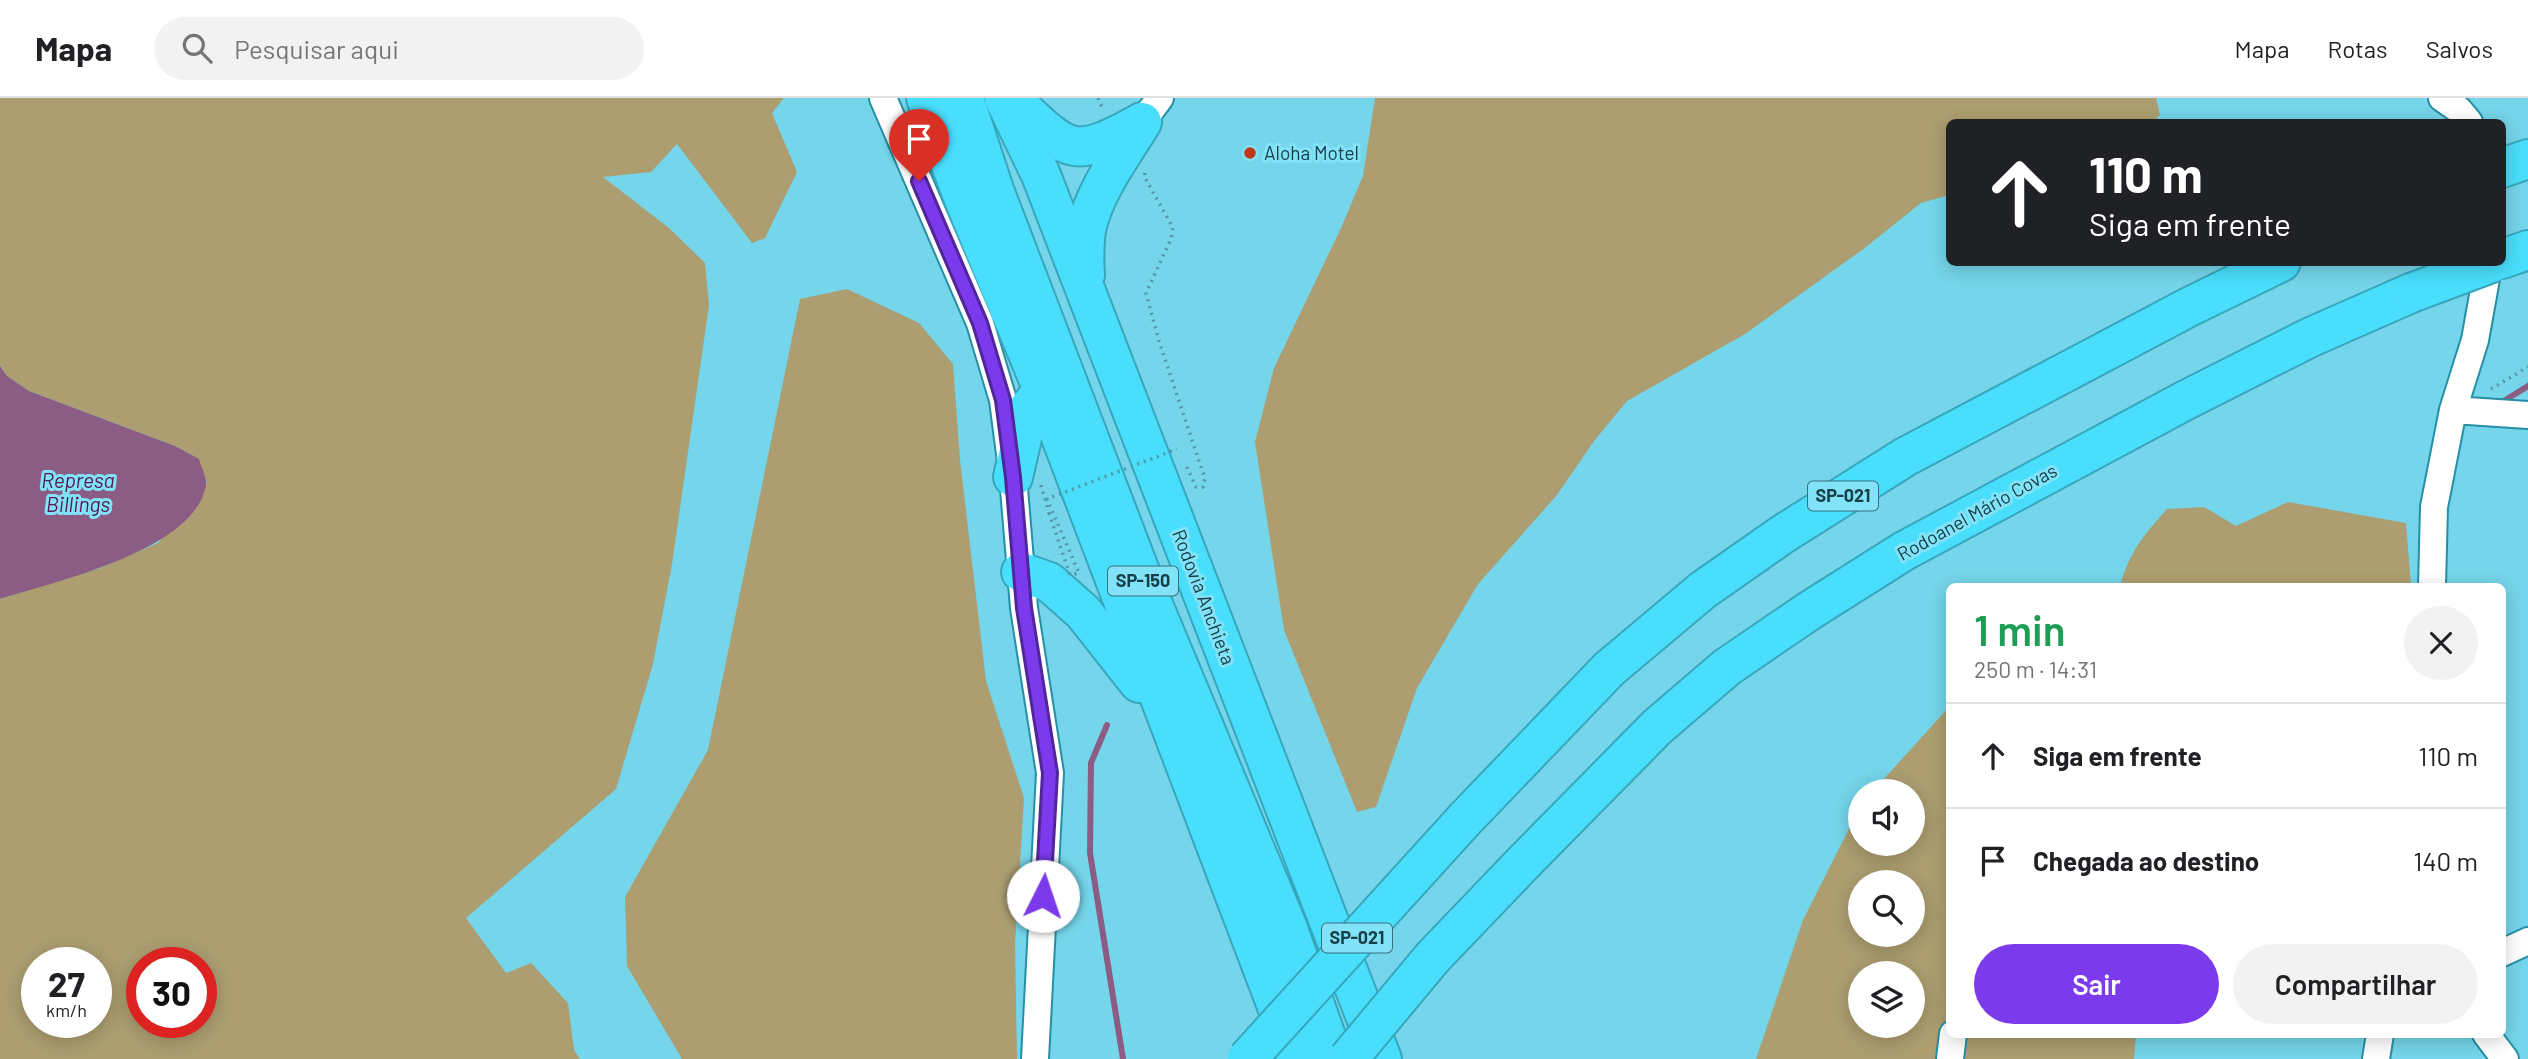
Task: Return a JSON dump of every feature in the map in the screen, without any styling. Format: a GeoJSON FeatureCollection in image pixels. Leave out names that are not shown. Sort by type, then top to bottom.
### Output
{"type":"FeatureCollection","features":[{"type":"Feature","properties":{"kind":"highway","name":"SP-150"},"geometry":{"type":"LineString","coordinates":[[926,98],[965,202],[1025,399],[1178,748],[1297,1059]]}},
{"type":"Feature","properties":{"kind":"highway","name":"SP-150"},"geometry":{"type":"LineString","coordinates":[[964,98],[994,190],[1144,582],[1287,926],[1334,1059]]}},
{"type":"Feature","properties":{"kind":"highway"},"geometry":{"type":"LineString","coordinates":[[972,98],[1085,333],[1112,380],[1127,398]]}},
{"type":"Feature","properties":{"kind":"highway","name":"Rodovia Anchieta"},"geometry":{"type":"LineString","coordinates":[[1004,98],[1041,175],[1382,1059]]}},
{"type":"Feature","properties":{"kind":"highway"},"geometry":{"type":"LineString","coordinates":[[1010,98],[1056,140],[1071,146],[1094,146],[1151,110]]}},
{"type":"Feature","properties":{"kind":"highway"},"geometry":{"type":"LineString","coordinates":[[1086,294],[1084,256],[1086,230],[1092,212],[1103,188],[1151,110]]}},
{"type":"Feature","properties":{"kind":"highway"},"geometry":{"type":"LineString","coordinates":[[2506,167],[2528,159]]}},
{"type":"Feature","properties":{"kind":"highway"},"geometry":{"type":"LineString","coordinates":[[2506,258],[2528,250]]}},
{"type":"Feature","properties":{"kind":"highway","name":"SP-021"},"geometry":{"type":"LineString","coordinates":[[1247,1059],[1466,818],[1609,669],[1703,590],[1783,534],[1905,457],[2189,307],[2273,266]]}},
{"type":"Feature","properties":{"kind":"highway","name":"Rodoanel Mário Covas"},"geometry":{"type":"LineString","coordinates":[[1348,1059],[1433,957],[1525,861],[1657,727],[1727,667],[1904,551],[2186,400],[2311,337],[2481,266]]}},
{"type":"Feature","properties":{"kind":"highway"},"geometry":{"type":"LineString","coordinates":[[1013,477],[1025,399]]}},
{"type":"Feature","properties":{"kind":"highway"},"geometry":{"type":"LineString","coordinates":[[1021,572],[1049,582],[1083,612],[1139,683],[1178,748]]}},
{"type":"Feature","properties":{"kind":"street"},"geometry":{"type":"LineString","coordinates":[[883,98],[980,323],[1025,399]]}},
{"type":"Feature","properties":{"kind":"street"},"geometry":{"type":"LineString","coordinates":[[2442,98],[2466,119]]}},
{"type":"Feature","properties":{"kind":"street"},"geometry":{"type":"LineString","coordinates":[[2432,583],[2434,507],[2455,404],[2475,340],[2490,266]]}},
{"type":"Feature","properties":{"kind":"street"},"geometry":{"type":"LineString","coordinates":[[2455,404],[2528,415]]}},
{"type":"Feature","properties":{"kind":"street"},"geometry":{"type":"LineString","coordinates":[[1013,477],[1021,572],[1050,773],[1035,1059]]}},
{"type":"Feature","properties":{"kind":"street"},"geometry":{"type":"LineString","coordinates":[[2506,951],[2528,941]]}},
{"type":"Feature","properties":{"kind":"street"},"geometry":{"type":"LineString","coordinates":[[1950,1059],[1953,1038]]}},
{"type":"Feature","properties":{"kind":"street"},"geometry":{"type":"LineString","coordinates":[[2376,1059],[2379,1038]]}},
{"type":"Feature","properties":{"kind":"street"},"geometry":{"type":"LineString","coordinates":[[2489,1038],[2505,1059]]}},
{"type":"Feature","properties":{"kind":"path"},"geometry":{"type":"LineString","coordinates":[[1049,513],[1070,575],[1075,575],[1079,573],[1047,499],[1177,449],[1196,487],[1203,487],[1205,478],[1158,341],[1146,293],[1174,228],[1144,176],[1149,166]]}},
{"type":"Feature","properties":{"kind":"path"},"geometry":{"type":"LineString","coordinates":[[2455,404],[2501,385],[2528,367]]}},
{"type":"Feature","properties":{"kind":"shaded area"},"geometry":{"type":"Polygon","coordinates":[[[0,98],[784,98],[772,113],[797,172],[765,238],[752,243],[677,144],[651,172],[603,177],[669,228],[705,263],[709,305],[672,564],[653,664],[616,789],[466,918],[506,973],[531,963],[568,1003],[574,1050],[580,1059],[0,1059],[0,599],[100,568],[158,543],[207,483],[198,459],[175,446],[29,391],[7,376],[0,366],[0,98]]]}},
{"type":"Feature","properties":{"kind":"shaded area"},"geometry":{"type":"Polygon","coordinates":[[[1375,98],[2156,98],[2160,115],[2156,119],[1946,119],[1946,196],[1921,203],[1862,250],[1745,334],[1627,401],[1594,441],[1557,495],[1478,584],[1417,688],[1376,807],[1357,812],[1284,630],[1255,442],[1274,368],[1363,176],[1375,98]]]}},
{"type":"Feature","properties":{"kind":"shaded area"},"geometry":{"type":"Polygon","coordinates":[[[847,289],[919,323],[953,364],[960,460],[986,681],[1024,798],[1015,945],[1017,1059],[682,1059],[627,966],[625,897],[708,750],[800,299],[847,289]]]}},
{"type":"Feature","properties":{"kind":"shaded area"},"geometry":{"type":"Polygon","coordinates":[[[2288,502],[2406,523],[2411,583],[2121,583],[2138,544],[2167,509],[2204,507],[2236,526],[2288,502]]]}},
{"type":"Feature","properties":{"kind":"shaded area"},"geometry":{"type":"Polygon","coordinates":[[[1946,710],[1946,1038],[2136,1038],[2134,1059],[1756,1059],[1803,920],[1848,831],[1848,856],[1925,856],[1925,779],[1884,779],[1946,710]]]}},
{"type":"Feature","properties":{"kind":"water","name":"Represa Billings"},"geometry":{"type":"Polygon","coordinates":[[[0,366],[7,376],[29,391],[175,446],[199,459],[206,485],[196,508],[177,528],[120,560],[0,599],[0,366]]]}},
{"type":"Feature","properties":{"kind":"waterway"},"geometry":{"type":"LineString","coordinates":[[2499,404],[2528,386]]}},
{"type":"Feature","properties":{"kind":"waterway"},"geometry":{"type":"LineString","coordinates":[[1107,725],[1091,763],[1090,853],[1123,1059]]}},
{"type":"Feature","properties":{"kind":"place","name":"Aloha Motel"},"geometry":{"type":"Point","coordinates":[1250,153]}},
{"type":"Feature","properties":{"kind":"route"},"geometry":{"type":"LineString","coordinates":[[919,181],[980,323],[1003,400],[1013,477],[1024,608],[1050,773],[1043,896]]}}]}
